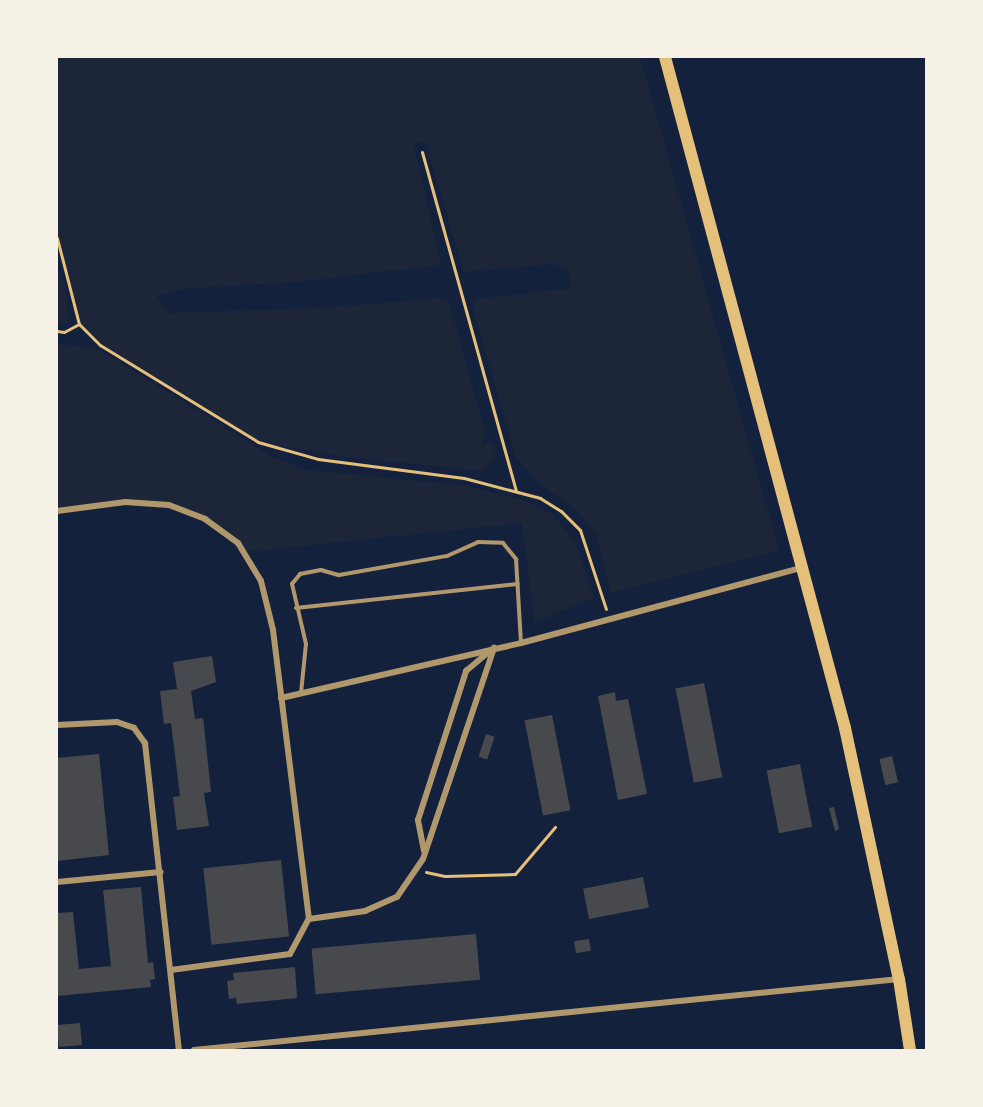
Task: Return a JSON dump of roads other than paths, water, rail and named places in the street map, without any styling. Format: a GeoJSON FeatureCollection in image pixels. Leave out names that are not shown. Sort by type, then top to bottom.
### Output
{"type":"FeatureCollection","features":[{"type":"Feature","properties":{"kind":"main road"},"geometry":{"type":"LineString","coordinates":[[665,57],[804,567],[845,728],[899,979],[910,1050]]}},
{"type":"Feature","properties":{"kind":"street"},"geometry":{"type":"LineString","coordinates":[[57,511],[125,502],[169,505],[205,519],[238,543],[261,581],[273,630],[309,919],[290,954],[171,970]]}},
{"type":"Feature","properties":{"kind":"street"},"geometry":{"type":"LineString","coordinates":[[281,698],[521,643],[804,567]]}},
{"type":"Feature","properties":{"kind":"street"},"geometry":{"type":"LineString","coordinates":[[309,919],[365,911],[397,897],[424,853],[494,648]]}},
{"type":"Feature","properties":{"kind":"street"},"geometry":{"type":"LineString","coordinates":[[424,853],[418,820],[466,671],[494,648]]}},
{"type":"Feature","properties":{"kind":"street"},"geometry":{"type":"LineString","coordinates":[[57,725],[117,722],[134,728],[145,743],[179,1050]]}},
{"type":"Feature","properties":{"kind":"street"},"geometry":{"type":"LineString","coordinates":[[57,882],[161,872]]}},
{"type":"Feature","properties":{"kind":"street"},"geometry":{"type":"LineString","coordinates":[[194,1050],[899,979]]}},
{"type":"Feature","properties":{"kind":"lane"},"geometry":{"type":"LineString","coordinates":[[301,693],[306,644],[292,584],[300,574],[321,570],[339,575],[447,556],[478,542],[503,543],[516,559],[521,643]]}},
{"type":"Feature","properties":{"kind":"lane"},"geometry":{"type":"LineString","coordinates":[[296,608],[518,584]]}}]}
